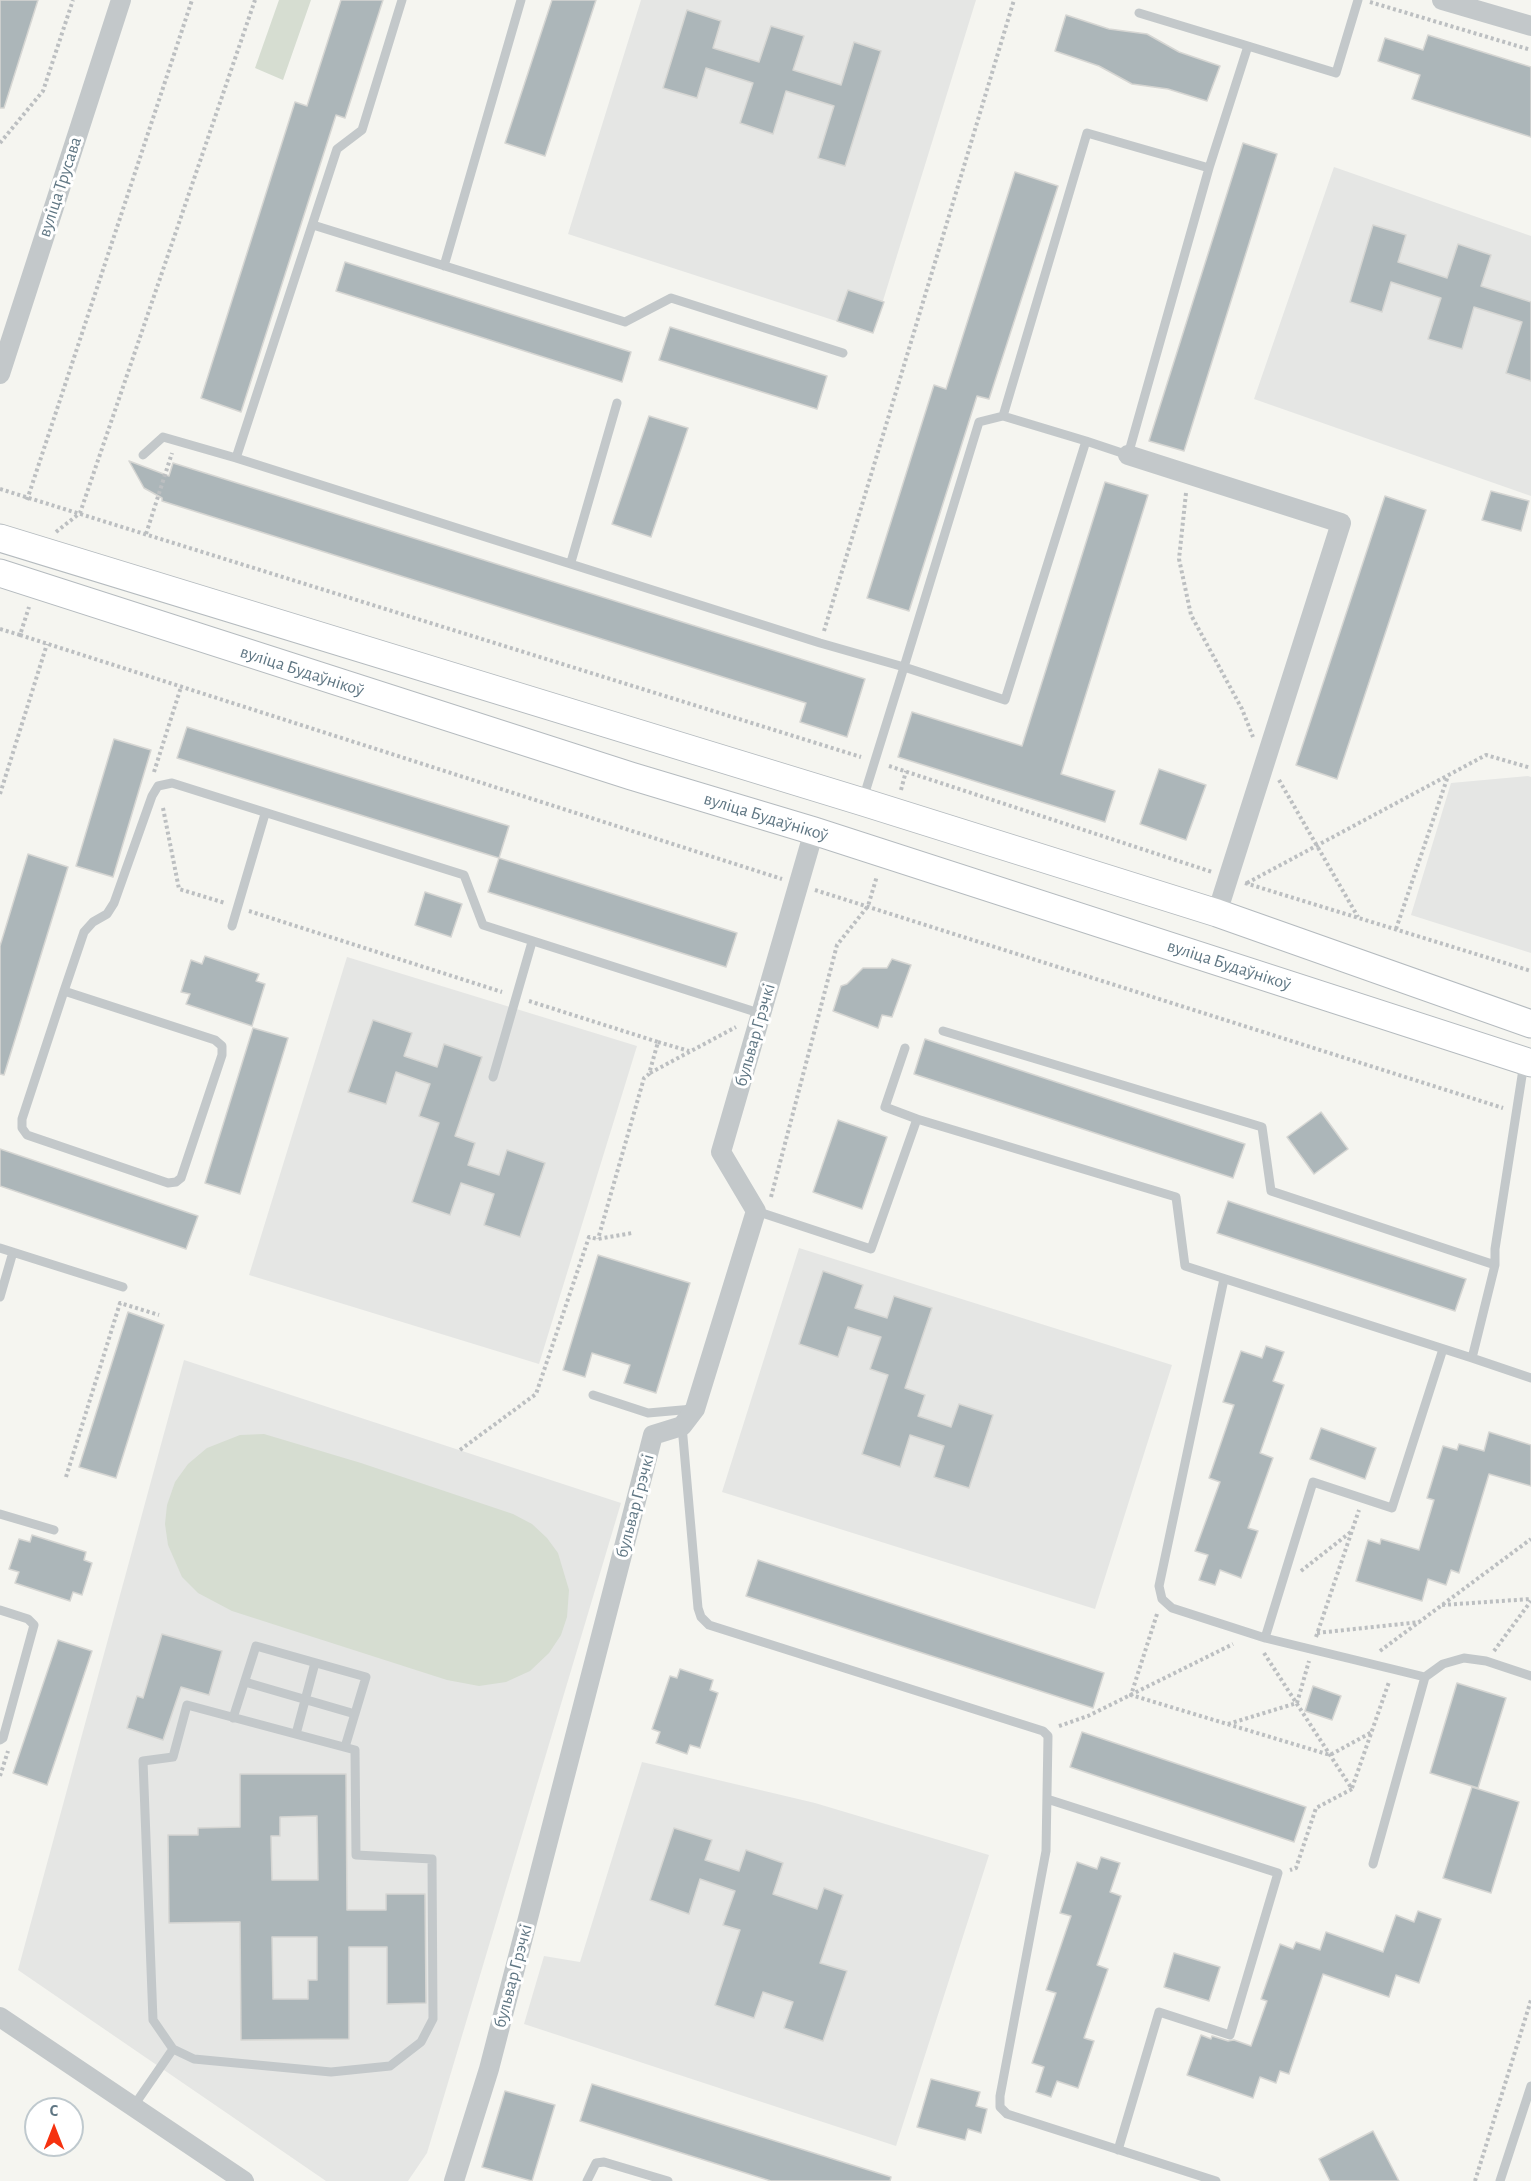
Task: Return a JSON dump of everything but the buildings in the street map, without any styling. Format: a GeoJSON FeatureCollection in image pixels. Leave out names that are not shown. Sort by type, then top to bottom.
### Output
{"type":"FeatureCollection","features":[{"type":"Feature","properties":{"kind":"street","name":"вуліца Трусава"},"geometry":{"type":"LineString","coordinates":[[0,374],[121,0]]}},
{"type":"Feature","properties":{"kind":"street"},"geometry":{"type":"LineString","coordinates":[[1442,0],[1531,26]]}},
{"type":"Feature","properties":{"kind":"street"},"geometry":{"type":"LineString","coordinates":[[1128,455],[1341,523],[1264,765],[1237,880],[1217,914],[1204,957]]}},
{"type":"Feature","properties":{"kind":"street","name":"вуліца Будаўнікоў"},"geometry":{"type":"LineString","coordinates":[[0,538],[863,802],[1217,914],[1531,1023]]}},
{"type":"Feature","properties":{"kind":"street","name":"вуліца Будаўнікоў"},"geometry":{"type":"LineString","coordinates":[[0,573],[631,776],[814,831],[1528,1062]]}},
{"type":"Feature","properties":{"kind":"street"},"geometry":{"type":"LineString","coordinates":[[631,776],[644,736]]}},
{"type":"Feature","properties":{"kind":"street","name":"бульвар Грэчкі"},"geometry":{"type":"LineString","coordinates":[[761,1212],[721,1152],[814,831]]}},
{"type":"Feature","properties":{"kind":"street"},"geometry":{"type":"LineString","coordinates":[[1528,1062],[1531,1023]]}},
{"type":"Feature","properties":{"kind":"street"},"geometry":{"type":"LineString","coordinates":[[682,1426],[695,1408],[761,1212]]}},
{"type":"Feature","properties":{"kind":"street","name":"бульвар Грэчкі"},"geometry":{"type":"LineString","coordinates":[[454,2181],[489,2069],[653,1435],[682,1426]]}},
{"type":"Feature","properties":{"kind":"street"},"geometry":{"type":"LineString","coordinates":[[0,2017],[244,2181]]}},
{"type":"Feature","properties":{"kind":"lane"},"geometry":{"type":"LineString","coordinates":[[236,458],[337,149],[362,130],[402,0]]}},
{"type":"Feature","properties":{"kind":"lane"},"geometry":{"type":"LineString","coordinates":[[444,266],[521,0]]}},
{"type":"Feature","properties":{"kind":"lane"},"geometry":{"type":"LineString","coordinates":[[1139,13],[1336,73],[1358,0]]}},
{"type":"Feature","properties":{"kind":"lane"},"geometry":{"type":"LineString","coordinates":[[863,802],[979,422],[1003,416],[1128,455],[1209,168],[1248,46]]}},
{"type":"Feature","properties":{"kind":"lane"},"geometry":{"type":"LineString","coordinates":[[1003,416],[1087,133],[1209,168]]}},
{"type":"Feature","properties":{"kind":"lane"},"geometry":{"type":"LineString","coordinates":[[313,225],[625,322],[671,298],[843,353]]}},
{"type":"Feature","properties":{"kind":"lane"},"geometry":{"type":"LineString","coordinates":[[571,562],[616,403]]}},
{"type":"Feature","properties":{"kind":"lane"},"geometry":{"type":"LineString","coordinates":[[143,455],[163,437],[571,562],[1005,700],[1086,441]]}},
{"type":"Feature","properties":{"kind":"lane"},"geometry":{"type":"LineString","coordinates":[[64,991],[215,1040],[222,1046],[222,1055],[200,1122],[181,1178],[176,1182],[168,1183],[27,1135],[22,1128],[22,1119],[64,991],[84,932],[93,922],[107,914],[114,903],[152,796],[158,786],[172,783],[464,875],[483,925],[762,1014]]}},
{"type":"Feature","properties":{"kind":"lane"},"geometry":{"type":"LineString","coordinates":[[232,926],[265,814]]}},
{"type":"Feature","properties":{"kind":"lane"},"geometry":{"type":"LineString","coordinates":[[493,1077],[532,942]]}},
{"type":"Feature","properties":{"kind":"lane"},"geometry":{"type":"LineString","coordinates":[[943,1030],[1262,1127],[1271,1191],[1495,1265]]}},
{"type":"Feature","properties":{"kind":"lane"},"geometry":{"type":"LineString","coordinates":[[905,1048],[885,1107],[917,1119],[1176,1197],[1185,1266],[1531,1378]]}},
{"type":"Feature","properties":{"kind":"lane"},"geometry":{"type":"LineString","coordinates":[[1472,1358],[1495,1265],[1495,1249],[1517,1113],[1528,1062]]}},
{"type":"Feature","properties":{"kind":"lane"},"geometry":{"type":"LineString","coordinates":[[761,1212],[872,1249],[917,1119]]}},
{"type":"Feature","properties":{"kind":"lane"},"geometry":{"type":"LineString","coordinates":[[0,1248],[123,1287]]}},
{"type":"Feature","properties":{"kind":"lane"},"geometry":{"type":"LineString","coordinates":[[0,1297],[13,1252]]}},
{"type":"Feature","properties":{"kind":"lane"},"geometry":{"type":"LineString","coordinates":[[1224,1279],[1159,1586],[1162,1599],[1172,1608],[1265,1638],[1425,1677]]}},
{"type":"Feature","properties":{"kind":"lane"},"geometry":{"type":"LineString","coordinates":[[1265,1638],[1313,1482],[1392,1508],[1443,1349]]}},
{"type":"Feature","properties":{"kind":"lane"},"geometry":{"type":"LineString","coordinates":[[593,1395],[648,1413],[695,1408]]}},
{"type":"Feature","properties":{"kind":"lane"},"geometry":{"type":"LineString","coordinates":[[682,1426],[698,1608],[701,1617],[709,1625],[1043,1731],[1048,1736],[1046,1851],[1000,2096],[1000,2107],[1007,2114],[1216,2181]]}},
{"type":"Feature","properties":{"kind":"lane"},"geometry":{"type":"LineString","coordinates":[[0,1514],[54,1530]]}},
{"type":"Feature","properties":{"kind":"lane"},"geometry":{"type":"LineString","coordinates":[[0,1610],[28,1619],[34,1625],[34,1633],[3,1738],[0,1740]]}},
{"type":"Feature","properties":{"kind":"lane"},"geometry":{"type":"LineString","coordinates":[[233,1718],[256,1646],[366,1677],[345,1747]]}},
{"type":"Feature","properties":{"kind":"lane"},"geometry":{"type":"LineString","coordinates":[[1373,1864],[1425,1677],[1443,1664],[1464,1658],[1486,1661],[1531,1676]]}},
{"type":"Feature","properties":{"kind":"lane"},"geometry":{"type":"LineString","coordinates":[[296,1734],[315,1663]]}},
{"type":"Feature","properties":{"kind":"lane"},"geometry":{"type":"LineString","coordinates":[[245,1682],[355,1714]]}},
{"type":"Feature","properties":{"kind":"lane"},"geometry":{"type":"LineString","coordinates":[[187,1705],[233,1718],[356,1750],[356,1855],[432,1859],[433,2019],[421,2042],[390,2066],[331,2072],[194,2059],[173,2049],[153,2020],[143,1761],[173,1757],[187,1705]]}},
{"type":"Feature","properties":{"kind":"lane"},"geometry":{"type":"LineString","coordinates":[[1047,1799],[1278,1873],[1230,2035],[1159,2012],[1118,2150]]}},
{"type":"Feature","properties":{"kind":"lane"},"geometry":{"type":"LineString","coordinates":[[134,2107],[173,2049]]}},
{"type":"Feature","properties":{"kind":"lane"},"geometry":{"type":"LineString","coordinates":[[1500,2181],[1531,2086]]}},
{"type":"Feature","properties":{"kind":"lane"},"geometry":{"type":"LineString","coordinates":[[588,2181],[596,2163],[604,2162],[668,2181]]}},
{"type":"Feature","properties":{"kind":"path"},"geometry":{"type":"LineString","coordinates":[[0,143],[43,91],[73,0]]}},
{"type":"Feature","properties":{"kind":"path"},"geometry":{"type":"LineString","coordinates":[[27,500],[192,0]]}},
{"type":"Feature","properties":{"kind":"path"},"geometry":{"type":"LineString","coordinates":[[54,534],[80,513],[255,0]]}},
{"type":"Feature","properties":{"kind":"path"},"geometry":{"type":"LineString","coordinates":[[820,643],[1014,0]]}},
{"type":"Feature","properties":{"kind":"path"},"geometry":{"type":"LineString","coordinates":[[1364,0],[1531,50]]}},
{"type":"Feature","properties":{"kind":"path"},"geometry":{"type":"LineString","coordinates":[[146,534],[172,452],[184,456]]}},
{"type":"Feature","properties":{"kind":"path"},"geometry":{"type":"LineString","coordinates":[[1188,474],[1179,559],[1191,615],[1242,709],[1264,765],[1274,772],[1358,917]]}},
{"type":"Feature","properties":{"kind":"path"},"geometry":{"type":"LineString","coordinates":[[0,489],[27,500],[80,513],[875,761],[1237,880],[1531,970]]}},
{"type":"Feature","properties":{"kind":"path"},"geometry":{"type":"LineString","coordinates":[[20,635],[30,606]]}},
{"type":"Feature","properties":{"kind":"path"},"geometry":{"type":"LineString","coordinates":[[0,629],[1517,1113]]}},
{"type":"Feature","properties":{"kind":"path"},"geometry":{"type":"LineString","coordinates":[[0,794],[47,644]]}},
{"type":"Feature","properties":{"kind":"path"},"geometry":{"type":"LineString","coordinates":[[181,687],[151,782],[158,786],[179,889],[689,1052]]}},
{"type":"Feature","properties":{"kind":"path"},"geometry":{"type":"LineString","coordinates":[[1237,880],[1317,845],[1486,755],[1531,768]]}},
{"type":"Feature","properties":{"kind":"path"},"geometry":{"type":"LineString","coordinates":[[899,800],[906,771]]}},
{"type":"Feature","properties":{"kind":"path"},"geometry":{"type":"LineString","coordinates":[[1396,929],[1449,775]]}},
{"type":"Feature","properties":{"kind":"path"},"geometry":{"type":"LineString","coordinates":[[761,1212],[837,945],[868,906],[877,876]]}},
{"type":"Feature","properties":{"kind":"path"},"geometry":{"type":"LineString","coordinates":[[598,1239],[644,1078],[740,1025]]}},
{"type":"Feature","properties":{"kind":"path"},"geometry":{"type":"LineString","coordinates":[[649,1074],[658,1042]]}},
{"type":"Feature","properties":{"kind":"path"},"geometry":{"type":"LineString","coordinates":[[460,1450],[536,1394],[588,1237],[598,1239],[632,1233]]}},
{"type":"Feature","properties":{"kind":"path"},"geometry":{"type":"LineString","coordinates":[[66,1477],[120,1303],[159,1315]]}},
{"type":"Feature","properties":{"kind":"path"},"geometry":{"type":"LineString","coordinates":[[1297,1703],[1312,1650],[1363,1498]]}},
{"type":"Feature","properties":{"kind":"path"},"geometry":{"type":"LineString","coordinates":[[1281,1586],[1352,1531]]}},
{"type":"Feature","properties":{"kind":"path"},"geometry":{"type":"LineString","coordinates":[[1365,1662],[1531,1539]]}},
{"type":"Feature","properties":{"kind":"path"},"geometry":{"type":"LineString","coordinates":[[1131,1695],[1162,1599]]}},
{"type":"Feature","properties":{"kind":"path"},"geometry":{"type":"LineString","coordinates":[[1442,1605],[1531,1600]]}},
{"type":"Feature","properties":{"kind":"path"},"geometry":{"type":"LineString","coordinates":[[1486,1661],[1531,1600]]}},
{"type":"Feature","properties":{"kind":"path"},"geometry":{"type":"LineString","coordinates":[[1307,1634],[1420,1622]]}},
{"type":"Feature","properties":{"kind":"path"},"geometry":{"type":"LineString","coordinates":[[1043,1731],[1088,1716],[1252,1634],[1352,1789]]}},
{"type":"Feature","properties":{"kind":"path"},"geometry":{"type":"LineString","coordinates":[[1278,1873],[1296,1868],[1316,1808],[1352,1789],[1393,1669]]}},
{"type":"Feature","properties":{"kind":"path"},"geometry":{"type":"LineString","coordinates":[[1131,1695],[1330,1755],[1371,1732]]}},
{"type":"Feature","properties":{"kind":"path"},"geometry":{"type":"LineString","coordinates":[[1227,1724],[1297,1703]]}},
{"type":"Feature","properties":{"kind":"path"},"geometry":{"type":"LineString","coordinates":[[1052,1721],[1063,1725]]}},
{"type":"Feature","properties":{"kind":"path"},"geometry":{"type":"LineString","coordinates":[[1475,2181],[1531,2000]]}},
{"type":"Feature","properties":{"kind":"shaded area"},"geometry":{"type":"Polygon","coordinates":[[[279,0],[311,0],[283,80],[255,68],[279,0]]]}},
{"type":"Feature","properties":{"kind":"shaded area"},"geometry":{"type":"Polygon","coordinates":[[[641,0],[976,0],[873,333],[568,234],[641,0]]]}},
{"type":"Feature","properties":{"kind":"shaded area"},"geometry":{"type":"Polygon","coordinates":[[[1334,167],[1531,236],[1531,496],[1254,399],[1334,167]]]}},
{"type":"Feature","properties":{"kind":"shaded area"},"geometry":{"type":"Polygon","coordinates":[[[1531,777],[1531,953],[1411,915],[1451,783],[1531,777]]]}},
{"type":"Feature","properties":{"kind":"shaded area"},"geometry":{"type":"Polygon","coordinates":[[[347,957],[637,1046],[539,1364],[249,1275],[347,957]]]}},
{"type":"Feature","properties":{"kind":"shaded area"},"geometry":{"type":"Polygon","coordinates":[[[799,1248],[1172,1365],[1095,1609],[722,1492],[799,1248]]]}},
{"type":"Feature","properties":{"kind":"shaded area"},"geometry":{"type":"Polygon","coordinates":[[[184,1360],[621,1503],[427,2153],[408,2181],[326,2181],[18,1970],[184,1360]]]}},
{"type":"Feature","properties":{"kind":"shaded area"},"geometry":{"type":"Polygon","coordinates":[[[264,1434],[361,1463],[513,1514],[532,1524],[547,1538],[558,1553],[569,1590],[567,1617],[561,1635],[549,1653],[530,1671],[506,1682],[479,1686],[447,1680],[232,1611],[198,1593],[182,1577],[168,1545],[165,1524],[167,1505],[175,1482],[188,1464],[207,1448],[240,1435],[264,1434]]]}},
{"type":"Feature","properties":{"kind":"shaded area"},"geometry":{"type":"Polygon","coordinates":[[[642,1762],[815,1803],[989,1855],[896,2146],[524,2024],[544,1956],[580,1962],[642,1762]]]}}]}
